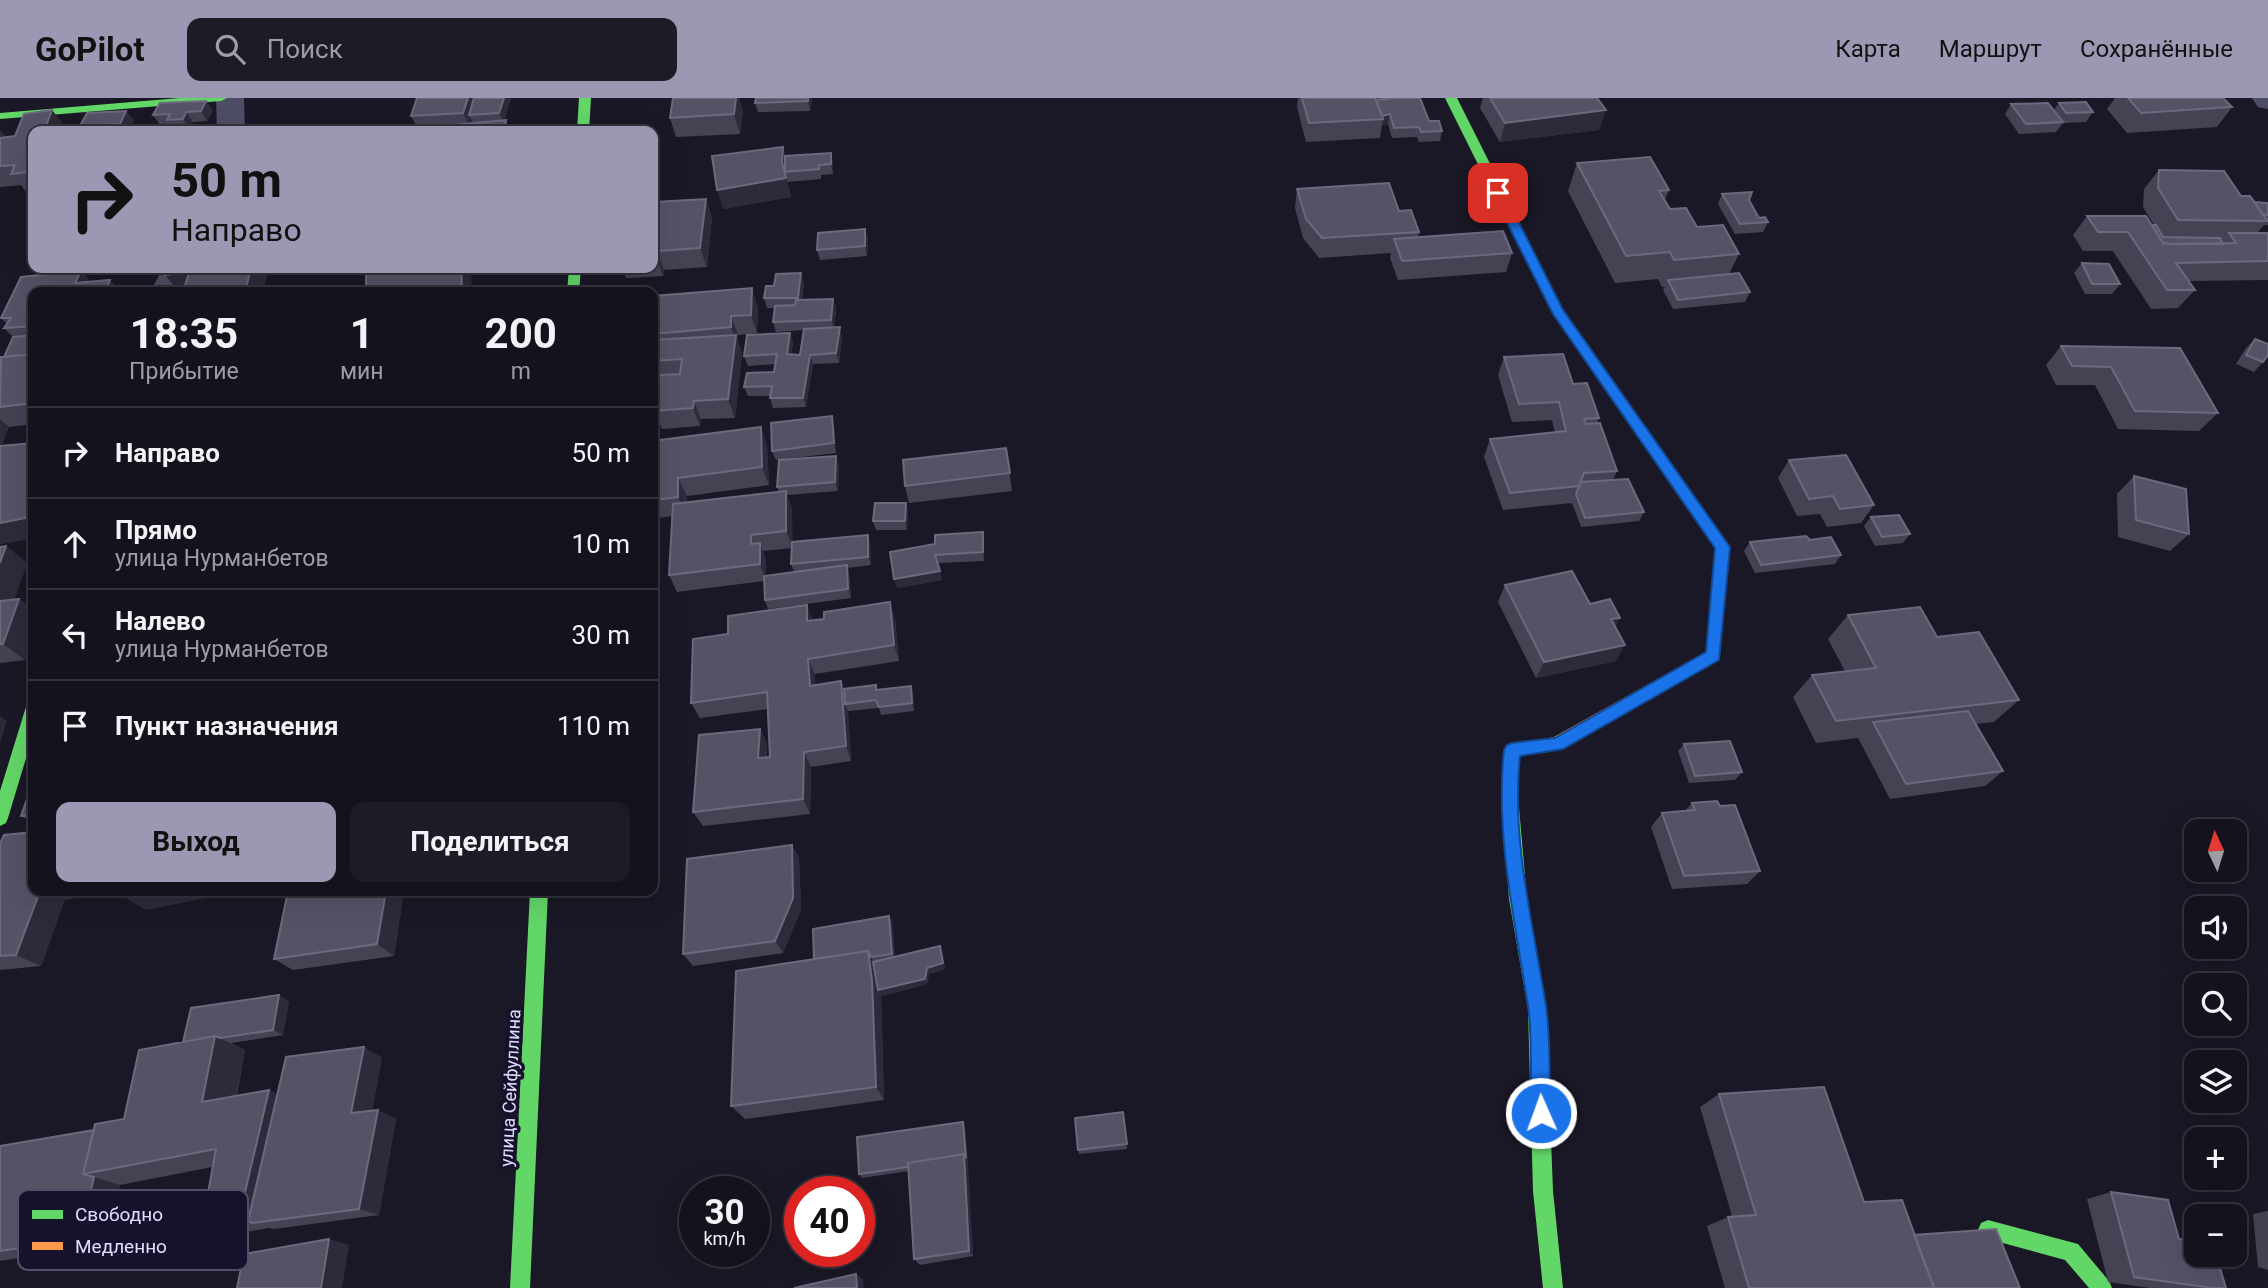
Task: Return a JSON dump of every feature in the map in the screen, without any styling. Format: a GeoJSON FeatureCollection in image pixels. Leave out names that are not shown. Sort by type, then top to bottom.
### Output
{"type":"FeatureCollection","features":[{"type":"Feature","properties":{"kind":"street"},"geometry":{"type":"LineString","coordinates":[[0,117],[220,98]]}},
{"type":"Feature","properties":{"kind":"street"},"geometry":{"type":"LineString","coordinates":[[230,98],[231,126]]}},
{"type":"Feature","properties":{"kind":"street"},"geometry":{"type":"LineString","coordinates":[[583,126],[585,98]]}},
{"type":"Feature","properties":{"kind":"street"},"geometry":{"type":"LineString","coordinates":[[1451,98],[1557,311],[1722,547],[1713,655],[1558,744],[1512,750],[1509,785],[1518,899],[1537,1009],[1543,1191],[1553,1288]]}},
{"type":"Feature","properties":{"kind":"street"},"geometry":{"type":"LineString","coordinates":[[0,818],[28,726]]}},
{"type":"Feature","properties":{"kind":"street","name":"улица Сейфуллина"},"geometry":{"type":"LineString","coordinates":[[520,1288],[540,896]]}},
{"type":"Feature","properties":{"kind":"street"},"geometry":{"type":"LineString","coordinates":[[1987,1230],[2071,1251],[2102,1288]]}},
{"type":"Feature","properties":{"kind":"building"},"geometry":{"type":"Polygon","coordinates":[[[417,98],[468,98],[463,113],[411,116],[417,98]]]}},
{"type":"Feature","properties":{"kind":"building"},"geometry":{"type":"Polygon","coordinates":[[[474,98],[504,98],[499,113],[469,115],[474,98]]]}},
{"type":"Feature","properties":{"kind":"building"},"geometry":{"type":"Polygon","coordinates":[[[673,98],[736,98],[734,114],[670,118],[673,98]]]}},
{"type":"Feature","properties":{"kind":"building"},"geometry":{"type":"Polygon","coordinates":[[[756,98],[808,98],[808,101],[755,103],[756,98]]]}},
{"type":"Feature","properties":{"kind":"building"},"geometry":{"type":"Polygon","coordinates":[[[1302,98],[1375,98],[1383,119],[1309,123],[1302,98]]]}},
{"type":"Feature","properties":{"kind":"building"},"geometry":{"type":"Polygon","coordinates":[[[1420,98],[1429,121],[1439,121],[1442,131],[1421,132],[1419,127],[1394,128],[1390,114],[1382,116],[1376,100],[1420,98]]]}},
{"type":"Feature","properties":{"kind":"building"},"geometry":{"type":"Polygon","coordinates":[[[1490,98],[1597,98],[1606,110],[1505,123],[1490,98]]]}},
{"type":"Feature","properties":{"kind":"building"},"geometry":{"type":"Polygon","coordinates":[[[2128,98],[2223,98],[2232,107],[2141,113],[2128,98]]]}},
{"type":"Feature","properties":{"kind":"building"},"geometry":{"type":"Polygon","coordinates":[[[206,101],[201,111],[186,112],[183,119],[167,120],[170,114],[153,115],[160,103],[206,101]]]}},
{"type":"Feature","properties":{"kind":"building"},"geometry":{"type":"Polygon","coordinates":[[[2086,102],[2093,112],[2066,113],[2059,103],[2086,102]]]}},
{"type":"Feature","properties":{"kind":"building"},"geometry":{"type":"Polygon","coordinates":[[[2048,103],[2063,122],[2026,124],[2011,104],[2048,103]]]}},
{"type":"Feature","properties":{"kind":"building"},"geometry":{"type":"Polygon","coordinates":[[[52,110],[46,126],[28,126],[28,172],[11,174],[15,165],[0,166],[0,138],[15,136],[24,114],[52,110]]]}},
{"type":"Feature","properties":{"kind":"building"},"geometry":{"type":"Polygon","coordinates":[[[126,111],[120,124],[80,126],[87,113],[126,111]]]}},
{"type":"Feature","properties":{"kind":"building"},"geometry":{"type":"Polygon","coordinates":[[[506,120],[505,126],[442,126],[506,120]]]}},
{"type":"Feature","properties":{"kind":"building"},"geometry":{"type":"Polygon","coordinates":[[[783,147],[782,162],[786,178],[717,190],[712,156],[783,147]]]}},
{"type":"Feature","properties":{"kind":"building"},"geometry":{"type":"Polygon","coordinates":[[[831,153],[831,164],[819,165],[819,169],[785,172],[785,156],[831,153]]]}},
{"type":"Feature","properties":{"kind":"building"},"geometry":{"type":"Polygon","coordinates":[[[1650,157],[1669,190],[1659,191],[1670,209],[1686,208],[1697,227],[1723,225],[1739,254],[1674,260],[1670,252],[1626,256],[1577,163],[1650,157]]]}},
{"type":"Feature","properties":{"kind":"building"},"geometry":{"type":"Polygon","coordinates":[[[2159,170],[2224,171],[2241,196],[2250,196],[2268,221],[2178,220],[2158,188],[2159,170]]]}},
{"type":"Feature","properties":{"kind":"building"},"geometry":{"type":"Polygon","coordinates":[[[1389,183],[1399,211],[1411,210],[1419,232],[1322,238],[1306,219],[1297,189],[1389,183]]]}},
{"type":"Feature","properties":{"kind":"building"},"geometry":{"type":"Polygon","coordinates":[[[1752,192],[1749,200],[1759,218],[1765,217],[1768,222],[1740,224],[1722,194],[1752,192]]]}},
{"type":"Feature","properties":{"kind":"building"},"geometry":{"type":"Polygon","coordinates":[[[706,199],[700,248],[658,251],[658,202],[706,199]]]}},
{"type":"Feature","properties":{"kind":"building"},"geometry":{"type":"Polygon","coordinates":[[[2254,202],[2268,203],[2268,215],[2263,215],[2254,202]]]}},
{"type":"Feature","properties":{"kind":"building"},"geometry":{"type":"Polygon","coordinates":[[[2087,216],[2146,216],[2163,243],[2170,244],[2236,243],[2229,233],[2268,233],[2268,261],[2176,263],[2195,290],[2167,290],[2128,232],[2098,232],[2087,216]]]}},
{"type":"Feature","properties":{"kind":"building"},"geometry":{"type":"Polygon","coordinates":[[[2152,225],[2156,225],[2163,237],[2220,238],[2223,244],[2163,243],[2152,225]]]}},
{"type":"Feature","properties":{"kind":"building"},"geometry":{"type":"Polygon","coordinates":[[[865,229],[865,246],[817,250],[818,233],[865,229]]]}},
{"type":"Feature","properties":{"kind":"building"},"geometry":{"type":"Polygon","coordinates":[[[1503,231],[1512,253],[1402,261],[1394,239],[1503,231]]]}},
{"type":"Feature","properties":{"kind":"building"},"geometry":{"type":"Polygon","coordinates":[[[2082,263],[2109,264],[2120,284],[2092,284],[2082,263]]]}},
{"type":"Feature","properties":{"kind":"building"},"geometry":{"type":"Polygon","coordinates":[[[80,273],[75,283],[110,280],[107,287],[28,287],[28,326],[4,328],[11,318],[1,318],[21,277],[80,273]]]}},
{"type":"Feature","properties":{"kind":"building"},"geometry":{"type":"Polygon","coordinates":[[[189,273],[250,273],[246,287],[184,287],[189,273]]]}},
{"type":"Feature","properties":{"kind":"building"},"geometry":{"type":"Polygon","coordinates":[[[366,273],[461,273],[462,285],[451,287],[366,287],[366,273]]]}},
{"type":"Feature","properties":{"kind":"building"},"geometry":{"type":"Polygon","coordinates":[[[801,273],[798,298],[764,298],[766,286],[774,286],[776,274],[801,273]]]}},
{"type":"Feature","properties":{"kind":"building"},"geometry":{"type":"Polygon","coordinates":[[[1739,273],[1750,292],[1678,300],[1668,280],[1739,273]]]}},
{"type":"Feature","properties":{"kind":"building"},"geometry":{"type":"Polygon","coordinates":[[[752,288],[751,315],[731,316],[731,327],[658,334],[658,296],[752,288]]]}},
{"type":"Feature","properties":{"kind":"building"},"geometry":{"type":"Polygon","coordinates":[[[833,299],[831,320],[773,322],[775,306],[795,305],[796,300],[833,299]]]}},
{"type":"Feature","properties":{"kind":"building"},"geometry":{"type":"Polygon","coordinates":[[[840,327],[836,353],[810,355],[803,398],[770,398],[772,386],[744,387],[747,373],[774,372],[777,354],[744,356],[747,335],[790,333],[787,354],[800,355],[804,329],[840,327]]]}},
{"type":"Feature","properties":{"kind":"building"},"geometry":{"type":"Polygon","coordinates":[[[736,335],[728,399],[694,401],[693,408],[658,411],[660,375],[680,374],[682,359],[658,361],[658,340],[736,335]]]}},
{"type":"Feature","properties":{"kind":"building"},"geometry":{"type":"Polygon","coordinates":[[[28,336],[28,355],[4,357],[13,337],[28,336]]]}},
{"type":"Feature","properties":{"kind":"building"},"geometry":{"type":"Polygon","coordinates":[[[2255,339],[2268,344],[2268,355],[2263,362],[2246,355],[2255,339]]]}},
{"type":"Feature","properties":{"kind":"building"},"geometry":{"type":"Polygon","coordinates":[[[2061,346],[2180,348],[2218,413],[2135,411],[2111,367],[2072,366],[2061,346]]]}},
{"type":"Feature","properties":{"kind":"building"},"geometry":{"type":"Polygon","coordinates":[[[28,354],[28,404],[0,407],[1,357],[28,354]]]}},
{"type":"Feature","properties":{"kind":"building"},"geometry":{"type":"Polygon","coordinates":[[[1563,354],[1573,384],[1587,383],[1599,418],[1584,419],[1586,424],[1600,423],[1617,471],[1584,473],[1579,486],[1510,493],[1490,439],[1566,431],[1559,402],[1519,404],[1504,357],[1563,354]]]}},
{"type":"Feature","properties":{"kind":"building"},"geometry":{"type":"Polygon","coordinates":[[[832,416],[834,443],[772,451],[771,423],[832,416]]]}},
{"type":"Feature","properties":{"kind":"building"},"geometry":{"type":"Polygon","coordinates":[[[761,427],[762,467],[678,478],[678,497],[658,499],[658,440],[761,427]]]}},
{"type":"Feature","properties":{"kind":"building"},"geometry":{"type":"Polygon","coordinates":[[[28,443],[26,518],[0,523],[0,446],[28,443]]]}},
{"type":"Feature","properties":{"kind":"building"},"geometry":{"type":"Polygon","coordinates":[[[1006,448],[1010,473],[905,486],[903,460],[1006,448]]]}},
{"type":"Feature","properties":{"kind":"building"},"geometry":{"type":"Polygon","coordinates":[[[1846,455],[1874,505],[1840,509],[1833,496],[1809,499],[1789,460],[1846,455]]]}},
{"type":"Feature","properties":{"kind":"building"},"geometry":{"type":"Polygon","coordinates":[[[836,456],[835,482],[777,487],[779,460],[836,456]]]}},
{"type":"Feature","properties":{"kind":"building"},"geometry":{"type":"Polygon","coordinates":[[[2134,476],[2186,489],[2189,534],[2136,520],[2134,476]]]}},
{"type":"Feature","properties":{"kind":"building"},"geometry":{"type":"Polygon","coordinates":[[[1628,479],[1644,512],[1585,518],[1576,494],[1581,482],[1628,479]]]}},
{"type":"Feature","properties":{"kind":"building"},"geometry":{"type":"Polygon","coordinates":[[[786,491],[786,531],[751,535],[751,544],[760,543],[760,564],[669,575],[673,504],[786,491]]]}},
{"type":"Feature","properties":{"kind":"building"},"geometry":{"type":"Polygon","coordinates":[[[875,503],[906,503],[905,521],[873,521],[875,503]]]}},
{"type":"Feature","properties":{"kind":"building"},"geometry":{"type":"Polygon","coordinates":[[[1899,515],[1910,534],[1882,537],[1871,517],[1899,515]]]}},
{"type":"Feature","properties":{"kind":"building"},"geometry":{"type":"Polygon","coordinates":[[[983,532],[983,552],[935,555],[940,571],[894,579],[890,552],[935,544],[935,535],[983,532]]]}},
{"type":"Feature","properties":{"kind":"building"},"geometry":{"type":"Polygon","coordinates":[[[868,535],[868,557],[791,564],[792,542],[868,535]]]}},
{"type":"Feature","properties":{"kind":"building"},"geometry":{"type":"Polygon","coordinates":[[[1806,536],[1810,540],[1831,537],[1841,555],[1761,565],[1750,542],[1806,536]]]}},
{"type":"Feature","properties":{"kind":"building"},"geometry":{"type":"Polygon","coordinates":[[[6,546],[0,563],[0,547],[6,546]]]}},
{"type":"Feature","properties":{"kind":"building"},"geometry":{"type":"Polygon","coordinates":[[[847,565],[848,589],[765,600],[764,576],[847,565]]]}},
{"type":"Feature","properties":{"kind":"building"},"geometry":{"type":"Polygon","coordinates":[[[1572,571],[1590,604],[1610,599],[1620,618],[1611,619],[1625,645],[1544,662],[1505,585],[1572,571]]]}},
{"type":"Feature","properties":{"kind":"building"},"geometry":{"type":"Polygon","coordinates":[[[19,599],[3,644],[0,644],[0,601],[19,599]]]}},
{"type":"Feature","properties":{"kind":"building"},"geometry":{"type":"Polygon","coordinates":[[[890,602],[894,645],[808,659],[810,686],[841,681],[846,746],[804,752],[803,799],[693,812],[699,735],[760,729],[758,758],[770,757],[767,692],[691,703],[693,639],[728,634],[728,616],[807,605],[807,621],[824,619],[824,612],[890,602]]]}},
{"type":"Feature","properties":{"kind":"building"},"geometry":{"type":"Polygon","coordinates":[[[1920,607],[1937,637],[1979,632],[2019,700],[1836,721],[1812,675],[1876,668],[1848,615],[1920,607]]]}},
{"type":"Feature","properties":{"kind":"building"},"geometry":{"type":"Polygon","coordinates":[[[876,685],[876,690],[911,686],[912,703],[879,707],[876,700],[845,704],[844,689],[876,685]]]}},
{"type":"Feature","properties":{"kind":"building"},"geometry":{"type":"Polygon","coordinates":[[[1968,711],[2003,771],[1906,784],[1873,722],[1968,711]]]}},
{"type":"Feature","properties":{"kind":"building"},"geometry":{"type":"Polygon","coordinates":[[[1730,741],[1742,772],[1695,776],[1684,744],[1730,741]]]}},
{"type":"Feature","properties":{"kind":"building"},"geometry":{"type":"Polygon","coordinates":[[[28,796],[28,815],[21,816],[28,796]]]}},
{"type":"Feature","properties":{"kind":"building"},"geometry":{"type":"Polygon","coordinates":[[[1717,801],[1720,806],[1735,805],[1760,871],[1684,876],[1662,813],[1695,810],[1692,803],[1717,801]]]}},
{"type":"Feature","properties":{"kind":"building"},"geometry":{"type":"Polygon","coordinates":[[[28,833],[28,896],[38,896],[16,955],[0,956],[0,844],[4,835],[28,833]]]}},
{"type":"Feature","properties":{"kind":"building"},"geometry":{"type":"Polygon","coordinates":[[[792,845],[793,898],[775,941],[683,954],[687,859],[792,845]]]}},
{"type":"Feature","properties":{"kind":"building"},"geometry":{"type":"Polygon","coordinates":[[[287,896],[385,896],[377,944],[274,959],[287,896]]]}},
{"type":"Feature","properties":{"kind":"building"},"geometry":{"type":"Polygon","coordinates":[[[889,916],[892,954],[871,957],[868,951],[814,959],[813,929],[889,916]]]}},
{"type":"Feature","properties":{"kind":"building"},"geometry":{"type":"Polygon","coordinates":[[[940,946],[943,963],[927,968],[925,979],[878,990],[873,962],[940,946]]]}},
{"type":"Feature","properties":{"kind":"building"},"geometry":{"type":"Polygon","coordinates":[[[868,951],[872,980],[876,1087],[731,1106],[736,971],[868,951]]]}},
{"type":"Feature","properties":{"kind":"building"},"geometry":{"type":"Polygon","coordinates":[[[279,995],[273,1030],[183,1042],[191,1008],[279,995]]]}},
{"type":"Feature","properties":{"kind":"building"},"geometry":{"type":"Polygon","coordinates":[[[215,1036],[202,1102],[269,1090],[246,1190],[209,1190],[216,1149],[83,1174],[95,1124],[124,1119],[139,1050],[215,1036]]]}},
{"type":"Feature","properties":{"kind":"building"},"geometry":{"type":"Polygon","coordinates":[[[364,1047],[351,1113],[378,1110],[359,1209],[252,1223],[248,1221],[286,1057],[364,1047]]]}},
{"type":"Feature","properties":{"kind":"building"},"geometry":{"type":"Polygon","coordinates":[[[1824,1087],[1864,1202],[1902,1200],[1934,1288],[1749,1288],[1728,1217],[1756,1215],[1719,1094],[1824,1087]]]}},
{"type":"Feature","properties":{"kind":"building"},"geometry":{"type":"Polygon","coordinates":[[[1123,1112],[1127,1144],[1078,1150],[1075,1118],[1123,1112]]]}},
{"type":"Feature","properties":{"kind":"building"},"geometry":{"type":"Polygon","coordinates":[[[963,1122],[966,1158],[964,1154],[908,1163],[908,1167],[859,1174],[857,1137],[963,1122]]]}},
{"type":"Feature","properties":{"kind":"building"},"geometry":{"type":"Polygon","coordinates":[[[94,1130],[83,1174],[94,1177],[91,1190],[18,1190],[18,1248],[0,1251],[0,1146],[94,1130]]]}},
{"type":"Feature","properties":{"kind":"building"},"geometry":{"type":"Polygon","coordinates":[[[964,1154],[969,1251],[914,1259],[908,1163],[964,1154]]]}},
{"type":"Feature","properties":{"kind":"building"},"geometry":{"type":"Polygon","coordinates":[[[2111,1192],[2168,1200],[2179,1239],[2184,1240],[2184,1267],[2220,1267],[2226,1288],[2212,1288],[2134,1277],[2111,1192]]]}},
{"type":"Feature","properties":{"kind":"building"},"geometry":{"type":"Polygon","coordinates":[[[1996,1229],[2020,1288],[1934,1288],[1914,1235],[1996,1229]]]}},
{"type":"Feature","properties":{"kind":"building"},"geometry":{"type":"Polygon","coordinates":[[[329,1239],[321,1288],[237,1288],[241,1270],[248,1270],[248,1253],[329,1239]]]}},
{"type":"Feature","properties":{"kind":"building"},"geometry":{"type":"Polygon","coordinates":[[[856,1274],[857,1288],[794,1288],[856,1274]]]}},
{"type":"Feature","properties":{"kind":"traffic: fast"},"geometry":{"type":"LineString","coordinates":[[0,116],[221,98]]}},
{"type":"Feature","properties":{"kind":"traffic: fast"},"geometry":{"type":"LineString","coordinates":[[583,126],[585,98]]}},
{"type":"Feature","properties":{"kind":"traffic: fast"},"geometry":{"type":"LineString","coordinates":[[1451,98],[1557,311],[1716,538]]}},
{"type":"Feature","properties":{"kind":"traffic: fast"},"geometry":{"type":"LineString","coordinates":[[573,287],[575,273]]}},
{"type":"Feature","properties":{"kind":"traffic: fast"},"geometry":{"type":"LineString","coordinates":[[0,818],[28,726]]}},
{"type":"Feature","properties":{"kind":"traffic: fast"},"geometry":{"type":"LineString","coordinates":[[1536,747],[1512,750],[1509,785],[1518,899],[1537,1009],[1543,1191],[1553,1288]]}},
{"type":"Feature","properties":{"kind":"traffic: fast"},"geometry":{"type":"LineString","coordinates":[[520,1288],[539,896]]}},
{"type":"Feature","properties":{"kind":"traffic: fast"},"geometry":{"type":"LineString","coordinates":[[1988,1230],[2071,1251],[2102,1288]]}},
{"type":"Feature","properties":{"kind":"traffic: slow"},"geometry":{"type":"LineString","coordinates":[[1536,747],[1557,744],[1713,655],[1722,547],[1716,538]]}},
{"type":"Feature","properties":{"kind":"route"},"geometry":{"type":"LineString","coordinates":[[1498,193],[1557,311],[1722,547],[1713,655],[1558,744],[1512,750],[1509,785],[1518,899],[1537,1009],[1541,1113]]}}]}
